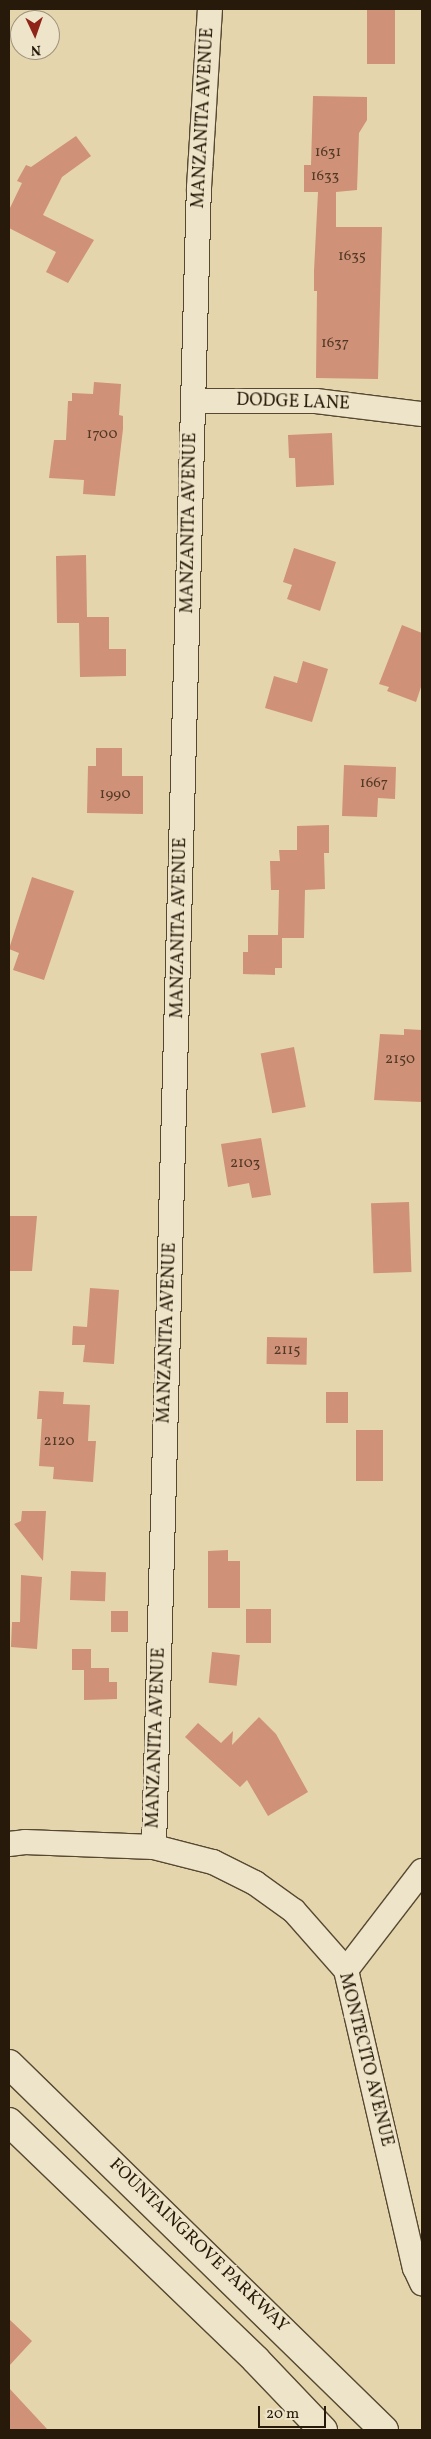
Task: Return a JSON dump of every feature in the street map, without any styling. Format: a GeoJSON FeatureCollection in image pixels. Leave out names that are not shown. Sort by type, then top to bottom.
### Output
{"type":"FeatureCollection","features":[{"type":"Feature","properties":{"kind":"main road","name":"FOUNTAINGROVE PARKWAY"},"geometry":{"type":"LineString","coordinates":[[9,2064],[384,2430]]}},
{"type":"Feature","properties":{"kind":"main road"},"geometry":{"type":"LineString","coordinates":[[9,2122],[256,2360],[323,2430]]}},
{"type":"Feature","properties":{"kind":"street","name":"MANZANITA AVENUE"},"geometry":{"type":"LineString","coordinates":[[154,1847],[199,188],[210,9]]}},
{"type":"Feature","properties":{"kind":"street","name":"DODGE LANE"},"geometry":{"type":"LineString","coordinates":[[193,401],[316,401],[422,414]]}},
{"type":"Feature","properties":{"kind":"street","name":"MONTECITO AVENUE"},"geometry":{"type":"LineString","coordinates":[[9,1844],[25,1842],[154,1847],[213,1862],[255,1884],[294,1911],[346,1970],[414,2268],[422,2283]]}},
{"type":"Feature","properties":{"kind":"street"},"geometry":{"type":"LineString","coordinates":[[346,1970],[422,1871]]}},
{"type":"Feature","properties":{"kind":"building"},"geometry":{"type":"Polygon","coordinates":[[[367,9],[395,9],[395,64],[367,64],[367,9]]]}},
{"type":"Feature","properties":{"kind":"building"},"geometry":{"type":"Polygon","coordinates":[[[313,96],[367,97],[367,120],[359,133],[357,190],[336,192],[336,227],[382,227],[378,379],[316,378],[317,291],[314,291],[314,271],[318,192],[304,192],[304,165],[311,165],[313,96]]]}},
{"type":"Feature","properties":{"kind":"building"},"geometry":{"type":"Polygon","coordinates":[[[76,136],[91,156],[62,177],[43,215],[94,240],[68,283],[46,272],[56,252],[9,228],[9,210],[22,183],[17,181],[26,165],[31,167],[76,136]]]}},
{"type":"Feature","properties":{"kind":"building"},"geometry":{"type":"Polygon","coordinates":[[[94,382],[121,384],[119,415],[123,416],[123,429],[115,496],[83,494],[84,480],[49,478],[54,440],[66,440],[68,401],[72,401],[72,393],[93,394],[94,382]]]}},
{"type":"Feature","properties":{"kind":"building"},"geometry":{"type":"Polygon","coordinates":[[[332,433],[334,485],[296,487],[295,458],[289,458],[288,435],[332,433]]]}},
{"type":"Feature","properties":{"kind":"building"},"geometry":{"type":"Polygon","coordinates":[[[294,548],[336,562],[320,611],[287,599],[292,585],[283,582],[294,548]]]}},
{"type":"Feature","properties":{"kind":"building"},"geometry":{"type":"Polygon","coordinates":[[[86,555],[87,617],[109,617],[109,649],[126,649],[126,676],[80,677],[79,623],[57,623],[56,556],[86,555]]]}},
{"type":"Feature","properties":{"kind":"building"},"geometry":{"type":"Polygon","coordinates":[[[402,625],[422,633],[422,684],[416,702],[387,691],[389,687],[379,684],[402,625]]]}},
{"type":"Feature","properties":{"kind":"building"},"geometry":{"type":"Polygon","coordinates":[[[303,661],[328,669],[312,722],[265,708],[274,676],[297,683],[303,661]]]}},
{"type":"Feature","properties":{"kind":"building"},"geometry":{"type":"Polygon","coordinates":[[[96,748],[122,748],[122,776],[143,776],[143,814],[87,813],[88,766],[96,766],[96,748]]]}},
{"type":"Feature","properties":{"kind":"building"},"geometry":{"type":"Polygon","coordinates":[[[344,765],[396,767],[395,799],[378,798],[377,817],[342,816],[344,765]]]}},
{"type":"Feature","properties":{"kind":"building"},"geometry":{"type":"Polygon","coordinates":[[[329,825],[329,853],[324,853],[325,889],[305,890],[304,938],[282,938],[282,968],[275,968],[275,975],[243,974],[243,952],[248,952],[248,935],[278,935],[279,890],[271,890],[270,861],[280,861],[279,850],[297,850],[297,826],[329,825]]]}},
{"type":"Feature","properties":{"kind":"building"},"geometry":{"type":"Polygon","coordinates":[[[32,877],[74,891],[44,980],[13,970],[19,953],[9,949],[32,877]]]}},
{"type":"Feature","properties":{"kind":"building"},"geometry":{"type":"Polygon","coordinates":[[[404,1029],[422,1030],[422,1102],[374,1100],[380,1034],[404,1035],[404,1029]]]}},
{"type":"Feature","properties":{"kind":"building"},"geometry":{"type":"Polygon","coordinates":[[[294,1047],[306,1107],[272,1113],[261,1053],[294,1047]]]}},
{"type":"Feature","properties":{"kind":"building"},"geometry":{"type":"Polygon","coordinates":[[[261,1138],[271,1195],[252,1198],[249,1183],[228,1187],[221,1144],[261,1138]]]}},
{"type":"Feature","properties":{"kind":"building"},"geometry":{"type":"Polygon","coordinates":[[[409,1202],[411,1272],[373,1273],[371,1203],[409,1202]]]}},
{"type":"Feature","properties":{"kind":"building"},"geometry":{"type":"Polygon","coordinates":[[[9,1216],[37,1216],[32,1271],[9,1271],[9,1216]]]}},
{"type":"Feature","properties":{"kind":"building"},"geometry":{"type":"Polygon","coordinates":[[[90,1288],[119,1290],[114,1364],[83,1362],[85,1345],[72,1345],[73,1326],[87,1327],[90,1288]]]}},
{"type":"Feature","properties":{"kind":"building"},"geometry":{"type":"Polygon","coordinates":[[[267,1337],[307,1338],[307,1365],[267,1364],[267,1337]]]}},
{"type":"Feature","properties":{"kind":"building"},"geometry":{"type":"Polygon","coordinates":[[[39,1391],[64,1392],[63,1404],[90,1405],[88,1441],[96,1441],[93,1482],[53,1479],[54,1467],[39,1466],[42,1419],[37,1419],[39,1391]]]}},
{"type":"Feature","properties":{"kind":"building"},"geometry":{"type":"Polygon","coordinates":[[[326,1392],[348,1392],[348,1423],[326,1423],[326,1392]]]}},
{"type":"Feature","properties":{"kind":"building"},"geometry":{"type":"Polygon","coordinates":[[[356,1430],[383,1430],[383,1481],[356,1481],[356,1430]]]}},
{"type":"Feature","properties":{"kind":"building"},"geometry":{"type":"Polygon","coordinates":[[[22,1511],[46,1511],[43,1561],[14,1524],[21,1521],[22,1511]]]}},
{"type":"Feature","properties":{"kind":"building"},"geometry":{"type":"Polygon","coordinates":[[[228,1550],[228,1561],[240,1561],[240,1608],[208,1608],[208,1551],[228,1550]]]}},
{"type":"Feature","properties":{"kind":"building"},"geometry":{"type":"Polygon","coordinates":[[[71,1571],[106,1572],[105,1601],[70,1600],[71,1571]]]}},
{"type":"Feature","properties":{"kind":"building"},"geometry":{"type":"Polygon","coordinates":[[[21,1575],[42,1577],[37,1649],[11,1647],[12,1622],[20,1622],[21,1575]]]}},
{"type":"Feature","properties":{"kind":"building"},"geometry":{"type":"Polygon","coordinates":[[[246,1609],[271,1609],[271,1643],[246,1643],[246,1609]]]}},
{"type":"Feature","properties":{"kind":"building"},"geometry":{"type":"Polygon","coordinates":[[[111,1611],[128,1611],[128,1632],[111,1632],[111,1611]]]}},
{"type":"Feature","properties":{"kind":"building"},"geometry":{"type":"Polygon","coordinates":[[[72,1649],[91,1649],[91,1668],[109,1668],[109,1682],[117,1682],[117,1699],[84,1700],[84,1670],[72,1670],[72,1649]]]}},
{"type":"Feature","properties":{"kind":"building"},"geometry":{"type":"Polygon","coordinates":[[[212,1652],[240,1655],[237,1686],[209,1683],[212,1652]]]}},
{"type":"Feature","properties":{"kind":"building"},"geometry":{"type":"Polygon","coordinates":[[[259,1717],[276,1734],[308,1792],[268,1816],[247,1780],[240,1787],[185,1737],[198,1723],[221,1743],[233,1731],[232,1745],[259,1717]]]}},
{"type":"Feature","properties":{"kind":"building"},"geometry":{"type":"Polygon","coordinates":[[[9,2319],[32,2341],[9,2366],[9,2319]]]}},
{"type":"Feature","properties":{"kind":"building"},"geometry":{"type":"Polygon","coordinates":[[[9,2388],[48,2430],[9,2430],[9,2388]]]}}]}
